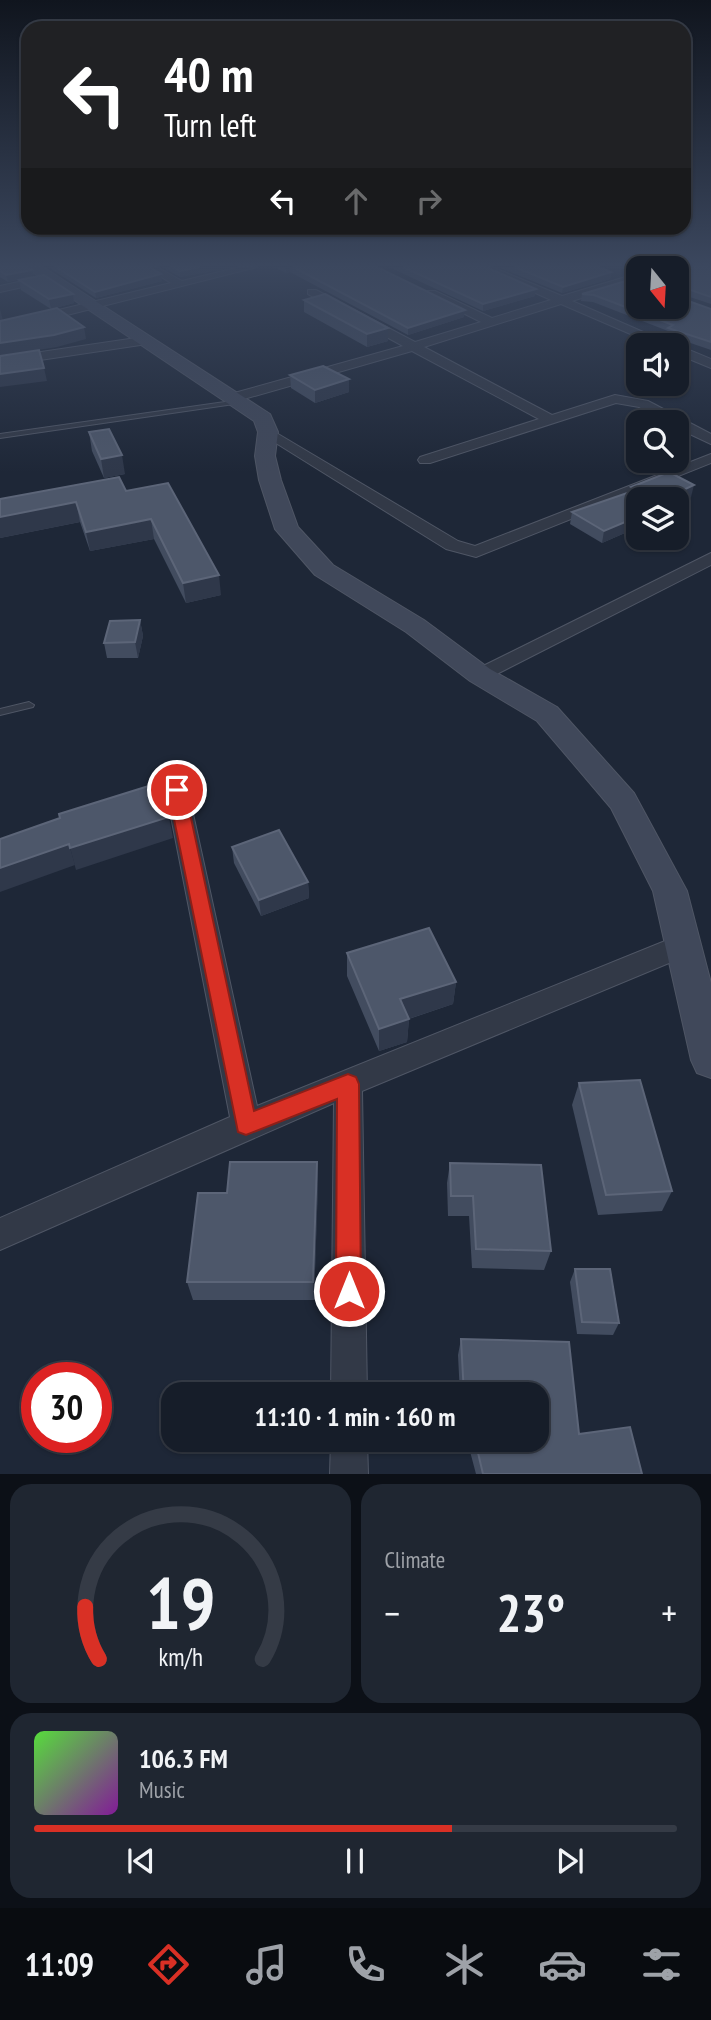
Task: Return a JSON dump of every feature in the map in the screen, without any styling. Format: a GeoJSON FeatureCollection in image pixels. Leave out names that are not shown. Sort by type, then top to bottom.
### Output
{"type":"FeatureCollection","features":[{"type":"Feature","properties":{"kind":"main road"},"geometry":{"type":"LineString","coordinates":[[136,336],[263,418],[268,432],[265,456],[270,480],[287,529],[324,570],[415,626],[480,675],[547,715],[623,801],[670,891],[711,1060]]}},
{"type":"Feature","properties":{"kind":"street"},"geometry":{"type":"LineString","coordinates":[[398,336],[550,419]]}},
{"type":"Feature","properties":{"kind":"street"},"geometry":{"type":"LineString","coordinates":[[235,400],[446,336]]}},
{"type":"Feature","properties":{"kind":"street"},"geometry":{"type":"LineString","coordinates":[[0,362],[143,341]]}},
{"type":"Feature","properties":{"kind":"street"},"geometry":{"type":"LineString","coordinates":[[689,354],[711,364]]}},
{"type":"Feature","properties":{"kind":"street"},"geometry":{"type":"LineString","coordinates":[[425,460],[615,399],[643,404],[654,410]]}},
{"type":"Feature","properties":{"kind":"street"},"geometry":{"type":"LineString","coordinates":[[689,428],[711,440]]}},
{"type":"Feature","properties":{"kind":"street"},"geometry":{"type":"LineString","coordinates":[[268,432],[452,545],[476,552],[711,458]]}},
{"type":"Feature","properties":{"kind":"street"},"geometry":{"type":"LineString","coordinates":[[480,675],[711,558]]}},
{"type":"Feature","properties":{"kind":"street"},"geometry":{"type":"LineString","coordinates":[[177,790],[246,1125]]}},
{"type":"Feature","properties":{"kind":"street"},"geometry":{"type":"LineString","coordinates":[[0,1234],[246,1125],[684,945]]}},
{"type":"Feature","properties":{"kind":"street"},"geometry":{"type":"LineString","coordinates":[[348,1084],[349,1382]]}},
{"type":"Feature","properties":{"kind":"street"},"geometry":{"type":"LineString","coordinates":[[349,1452],[349,1474]]}},
{"type":"Feature","properties":{"kind":"lane"},"geometry":{"type":"LineString","coordinates":[[0,436],[235,400]]}},
{"type":"Feature","properties":{"kind":"lane"},"geometry":{"type":"LineString","coordinates":[[0,712],[29,705]]}},
{"type":"Feature","properties":{"kind":"building"},"geometry":{"type":"Polygon","coordinates":[[[0,336],[49,336],[0,343],[0,336]]]}},
{"type":"Feature","properties":{"kind":"building"},"geometry":{"type":"Polygon","coordinates":[[[692,336],[711,336],[711,342],[692,336]]]}},
{"type":"Feature","properties":{"kind":"building"},"geometry":{"type":"Polygon","coordinates":[[[39,350],[44,368],[0,374],[0,356],[39,350]]]}},
{"type":"Feature","properties":{"kind":"building"},"geometry":{"type":"Polygon","coordinates":[[[323,366],[349,379],[315,390],[290,375],[323,366]]]}},
{"type":"Feature","properties":{"kind":"building"},"geometry":{"type":"Polygon","coordinates":[[[109,429],[122,455],[101,459],[89,432],[109,429]]]}},
{"type":"Feature","properties":{"kind":"building"},"geometry":{"type":"Polygon","coordinates":[[[666,473],[694,485],[689,487],[631,487],[666,473]]]}},
{"type":"Feature","properties":{"kind":"building"},"geometry":{"type":"Polygon","coordinates":[[[119,477],[126,491],[168,483],[219,575],[183,583],[151,519],[86,532],[76,502],[0,517],[0,499],[119,477]]]}},
{"type":"Feature","properties":{"kind":"building"},"geometry":{"type":"Polygon","coordinates":[[[626,493],[626,522],[604,531],[572,512],[626,493]]]}},
{"type":"Feature","properties":{"kind":"building"},"geometry":{"type":"Polygon","coordinates":[[[140,620],[135,642],[104,643],[110,621],[140,620]]]}},
{"type":"Feature","properties":{"kind":"building"},"geometry":{"type":"Polygon","coordinates":[[[155,784],[169,817],[70,848],[69,844],[0,868],[0,839],[60,818],[59,814],[155,784]]]}},
{"type":"Feature","properties":{"kind":"building"},"geometry":{"type":"Polygon","coordinates":[[[279,830],[308,882],[259,900],[232,847],[279,830]]]}},
{"type":"Feature","properties":{"kind":"building"},"geometry":{"type":"Polygon","coordinates":[[[429,928],[456,982],[400,999],[409,1019],[379,1029],[347,953],[429,928]]]}},
{"type":"Feature","properties":{"kind":"building"},"geometry":{"type":"Polygon","coordinates":[[[640,1080],[672,1191],[606,1195],[579,1083],[640,1080]]]}},
{"type":"Feature","properties":{"kind":"building"},"geometry":{"type":"Polygon","coordinates":[[[230,1162],[317,1162],[313,1282],[187,1282],[198,1193],[227,1193],[230,1162]]]}},
{"type":"Feature","properties":{"kind":"building"},"geometry":{"type":"Polygon","coordinates":[[[450,1163],[541,1165],[551,1251],[476,1249],[473,1196],[451,1196],[450,1163]]]}},
{"type":"Feature","properties":{"kind":"building"},"geometry":{"type":"Polygon","coordinates":[[[575,1269],[610,1269],[619,1323],[582,1322],[575,1269]]]}},
{"type":"Feature","properties":{"kind":"building"},"geometry":{"type":"Polygon","coordinates":[[[461,1339],[569,1342],[579,1434],[630,1427],[642,1474],[483,1474],[478,1452],[549,1452],[549,1382],[463,1382],[461,1339]]]}},
{"type":"Feature","properties":{"kind":"route"},"geometry":{"type":"LineString","coordinates":[[177,790],[246,1125],[348,1084],[349,1291]]}}]}
